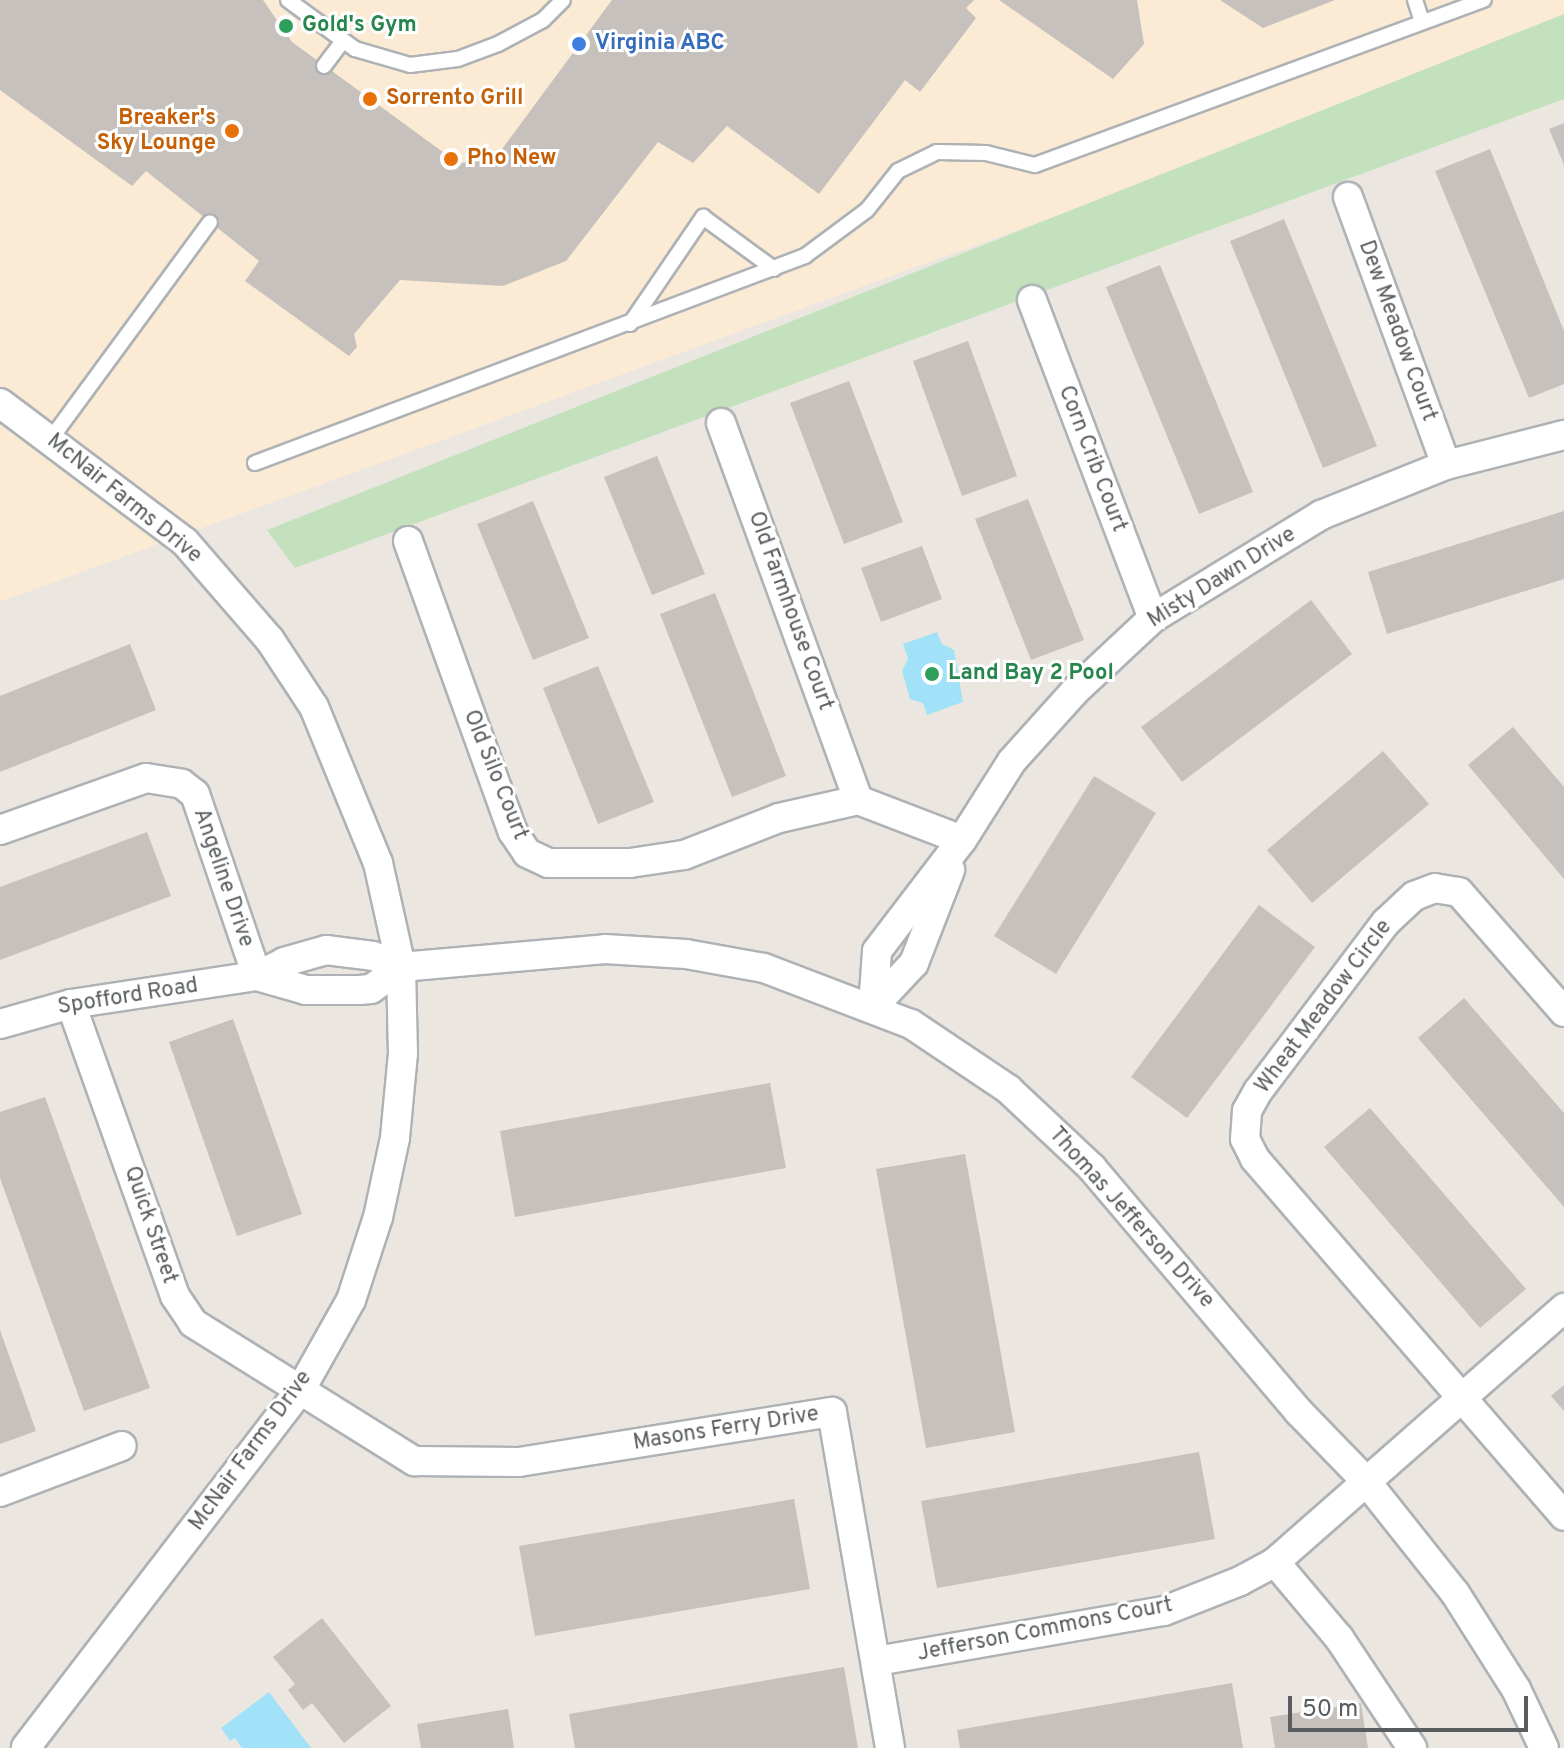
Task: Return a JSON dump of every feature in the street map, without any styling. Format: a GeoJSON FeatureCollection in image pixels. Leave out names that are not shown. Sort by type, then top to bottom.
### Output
{"type":"FeatureCollection","features":[{"type":"Feature","properties":{"kind":"street","name":"Dew Meadow Court"},"geometry":{"type":"LineString","coordinates":[[1348,197],[1446,465]]}},
{"type":"Feature","properties":{"kind":"street","name":"Corn Crib Court"},"geometry":{"type":"LineString","coordinates":[[1032,300],[1153,618]]}},
{"type":"Feature","properties":{"kind":"street","name":"McNair Farms Drive"},"geometry":{"type":"LineString","coordinates":[[0,403],[185,542],[270,640],[314,707],[347,779],[378,863],[401,967],[400,1081],[395,1138],[378,1217],[351,1300],[301,1389],[26,1748]]}},
{"type":"Feature","properties":{"kind":"street","name":"Old Farmhouse Court"},"geometry":{"type":"LineString","coordinates":[[721,423],[858,800]]}},
{"type":"Feature","properties":{"kind":"street","name":"Misty Dawn Drive"},"geometry":{"type":"LineString","coordinates":[[873,1007],[877,951],[962,840],[1012,761],[1075,691],[1153,618],[1321,515],[1446,465],[1564,435]]}},
{"type":"Feature","properties":{"kind":"street","name":"Old Silo Court"},"geometry":{"type":"LineString","coordinates":[[408,541],[513,832],[527,853],[548,863],[630,863],[684,855],[779,818],[858,800]]}},
{"type":"Feature","properties":{"kind":"street","name":"Angeline Drive"},"geometry":{"type":"LineString","coordinates":[[0,830],[146,778],[182,784],[195,794],[257,976]]}},
{"type":"Feature","properties":{"kind":"street"},"geometry":{"type":"LineString","coordinates":[[858,800],[962,840]]}},
{"type":"Feature","properties":{"kind":"street","name":"Wheat Meadow Circle"},"geometry":{"type":"LineString","coordinates":[[1564,1012],[1459,892],[1435,888],[1414,896],[1386,922],[1247,1111],[1245,1139],[1255,1159],[1564,1516]]}},
{"type":"Feature","properties":{"kind":"street","name":"Spofford Road"},"geometry":{"type":"LineString","coordinates":[[0,1024],[71,1004],[257,976],[284,962],[326,950],[373,956],[401,967]]}},
{"type":"Feature","properties":{"kind":"street","name":"Thomas Jefferson Drive"},"geometry":{"type":"LineString","coordinates":[[401,967],[565,950],[672,953],[777,971],[873,1007],[966,1059],[1064,1139],[1299,1412],[1365,1480],[1476,1624],[1544,1748]]}},
{"type":"Feature","properties":{"kind":"street","name":"Spofford Road"},"geometry":{"type":"LineString","coordinates":[[257,976],[306,990],[359,990],[371,989],[401,967]]}},
{"type":"Feature","properties":{"kind":"street","name":"Quick Street"},"geometry":{"type":"LineString","coordinates":[[71,1004],[175,1296],[193,1323],[217,1342],[301,1389]]}},
{"type":"Feature","properties":{"kind":"street","name":"Jefferson Commons Court"},"geometry":{"type":"LineString","coordinates":[[877,1661],[1164,1611],[1275,1562],[1564,1308]]}},
{"type":"Feature","properties":{"kind":"street","name":"Masons Ferry Drive"},"geometry":{"type":"LineString","coordinates":[[301,1389],[414,1461],[519,1462],[832,1412],[890,1748]]}},
{"type":"Feature","properties":{"kind":"street"},"geometry":{"type":"LineString","coordinates":[[0,1492],[122,1446]]}},
{"type":"Feature","properties":{"kind":"street"},"geometry":{"type":"LineString","coordinates":[[1275,1562],[1339,1638],[1412,1748]]}},
{"type":"Feature","properties":{"kind":"lane"},"geometry":{"type":"LineString","coordinates":[[288,0],[343,41],[383,61],[440,63],[512,38],[543,20],[563,0]]}},
{"type":"Feature","properties":{"kind":"lane"},"geometry":{"type":"LineString","coordinates":[[1415,0],[1422,22]]}},
{"type":"Feature","properties":{"kind":"lane"},"geometry":{"type":"LineString","coordinates":[[255,463],[774,269],[835,238],[867,210],[898,171],[937,152],[986,153],[1035,165],[1484,0]]}},
{"type":"Feature","properties":{"kind":"lane"},"geometry":{"type":"LineString","coordinates":[[324,66],[343,41]]}},
{"type":"Feature","properties":{"kind":"lane"},"geometry":{"type":"LineString","coordinates":[[630,324],[703,217],[774,269]]}},
{"type":"Feature","properties":{"kind":"lane"},"geometry":{"type":"LineString","coordinates":[[50,440],[210,222]]}},
{"type":"Feature","properties":{"kind":"shaded area"},"geometry":{"type":"Polygon","coordinates":[[[0,0],[1564,0],[1564,30],[0,602],[0,0]]]}},
{"type":"Feature","properties":{"kind":"green space"},"geometry":{"type":"Polygon","coordinates":[[[1564,14],[1564,99],[295,568],[267,530],[1564,14]]]}},
{"type":"Feature","properties":{"kind":"water","name":"Land Bay 2 Pool"},"geometry":{"type":"Polygon","coordinates":[[[937,632],[942,644],[954,650],[963,702],[927,715],[923,703],[910,699],[902,671],[908,659],[903,644],[937,632]]]}},
{"type":"Feature","properties":{"kind":"water"},"geometry":{"type":"Polygon","coordinates":[[[269,1692],[311,1748],[242,1748],[235,1738],[230,1741],[221,1728],[269,1692]]]}},
{"type":"Feature","properties":{"kind":"building"},"geometry":{"type":"Polygon","coordinates":[[[0,0],[263,0],[292,42],[458,163],[494,160],[612,0],[974,0],[966,8],[976,18],[920,92],[905,80],[819,194],[727,126],[693,163],[658,142],[566,261],[503,286],[400,280],[354,334],[357,347],[349,356],[245,281],[259,261],[146,171],[132,186],[0,90],[0,0]]]}},
{"type":"Feature","properties":{"kind":"building"},"geometry":{"type":"Polygon","coordinates":[[[999,0],[1137,0],[1144,44],[1113,79],[999,0]]]}},
{"type":"Feature","properties":{"kind":"building"},"geometry":{"type":"Polygon","coordinates":[[[1220,0],[1335,0],[1263,28],[1220,0]]]}},
{"type":"Feature","properties":{"kind":"building"},"geometry":{"type":"Polygon","coordinates":[[[1564,123],[1564,165],[1549,129],[1564,123]]]}},
{"type":"Feature","properties":{"kind":"building"},"geometry":{"type":"Polygon","coordinates":[[[1490,149],[1564,331],[1564,384],[1529,398],[1435,171],[1490,149]]]}},
{"type":"Feature","properties":{"kind":"building"},"geometry":{"type":"Polygon","coordinates":[[[1284,219],[1377,446],[1323,468],[1230,241],[1284,219]]]}},
{"type":"Feature","properties":{"kind":"building"},"geometry":{"type":"Polygon","coordinates":[[[1160,265],[1253,492],[1199,514],[1106,287],[1160,265]]]}},
{"type":"Feature","properties":{"kind":"building"},"geometry":{"type":"Polygon","coordinates":[[[968,341],[1017,476],[962,496],[913,361],[968,341]]]}},
{"type":"Feature","properties":{"kind":"building"},"geometry":{"type":"Polygon","coordinates":[[[849,381],[903,522],[844,544],[790,403],[849,381]]]}},
{"type":"Feature","properties":{"kind":"building"},"geometry":{"type":"Polygon","coordinates":[[[657,456],[705,574],[652,595],[604,477],[657,456]]]}},
{"type":"Feature","properties":{"kind":"building"},"geometry":{"type":"Polygon","coordinates":[[[1028,499],[1084,640],[1031,660],[975,519],[1028,499]]]}},
{"type":"Feature","properties":{"kind":"building"},"geometry":{"type":"Polygon","coordinates":[[[533,501],[589,638],[533,660],[477,524],[533,501]]]}},
{"type":"Feature","properties":{"kind":"building"},"geometry":{"type":"Polygon","coordinates":[[[1564,511],[1564,579],[1387,634],[1368,572],[1564,511]]]}},
{"type":"Feature","properties":{"kind":"building"},"geometry":{"type":"Polygon","coordinates":[[[922,546],[942,599],[881,622],[861,568],[922,546]]]}},
{"type":"Feature","properties":{"kind":"building"},"geometry":{"type":"Polygon","coordinates":[[[715,593],[786,776],[732,797],[660,614],[715,593]]]}},
{"type":"Feature","properties":{"kind":"building"},"geometry":{"type":"Polygon","coordinates":[[[1311,600],[1352,654],[1182,782],[1141,727],[1311,600]]]}},
{"type":"Feature","properties":{"kind":"building"},"geometry":{"type":"Polygon","coordinates":[[[130,644],[156,710],[0,772],[0,696],[130,644]]]}},
{"type":"Feature","properties":{"kind":"building"},"geometry":{"type":"Polygon","coordinates":[[[598,666],[654,802],[598,824],[543,688],[598,666]]]}},
{"type":"Feature","properties":{"kind":"building"},"geometry":{"type":"Polygon","coordinates":[[[1513,727],[1564,787],[1564,879],[1468,765],[1513,727]]]}},
{"type":"Feature","properties":{"kind":"building"},"geometry":{"type":"Polygon","coordinates":[[[1383,751],[1429,804],[1312,903],[1267,850],[1383,751]]]}},
{"type":"Feature","properties":{"kind":"building"},"geometry":{"type":"Polygon","coordinates":[[[1094,776],[1156,813],[1056,974],[994,936],[1094,776]]]}},
{"type":"Feature","properties":{"kind":"building"},"geometry":{"type":"Polygon","coordinates":[[[147,832],[171,896],[0,960],[0,887],[147,832]]]}},
{"type":"Feature","properties":{"kind":"building"},"geometry":{"type":"Polygon","coordinates":[[[1259,905],[1315,947],[1187,1118],[1131,1077],[1259,905]]]}},
{"type":"Feature","properties":{"kind":"building"},"geometry":{"type":"Polygon","coordinates":[[[1464,998],[1564,1113],[1564,1207],[1418,1038],[1464,998]]]}},
{"type":"Feature","properties":{"kind":"building"},"geometry":{"type":"Polygon","coordinates":[[[233,1019],[302,1214],[237,1236],[169,1042],[233,1019]]]}},
{"type":"Feature","properties":{"kind":"building"},"geometry":{"type":"Polygon","coordinates":[[[770,1083],[786,1168],[515,1217],[500,1131],[770,1083]]]}},
{"type":"Feature","properties":{"kind":"building"},"geometry":{"type":"Polygon","coordinates":[[[45,1097],[150,1388],[84,1411],[0,1178],[0,1112],[45,1097]]]}},
{"type":"Feature","properties":{"kind":"building"},"geometry":{"type":"Polygon","coordinates":[[[1370,1108],[1526,1289],[1480,1328],[1324,1147],[1370,1108]]]}},
{"type":"Feature","properties":{"kind":"building"},"geometry":{"type":"Polygon","coordinates":[[[965,1154],[1015,1432],[926,1448],[876,1169],[965,1154]]]}},
{"type":"Feature","properties":{"kind":"building"},"geometry":{"type":"Polygon","coordinates":[[[0,1330],[36,1431],[0,1444],[0,1330]]]}},
{"type":"Feature","properties":{"kind":"building"},"geometry":{"type":"Polygon","coordinates":[[[1564,1385],[1564,1411],[1551,1396],[1564,1385]]]}},
{"type":"Feature","properties":{"kind":"building"},"geometry":{"type":"Polygon","coordinates":[[[1199,1452],[1215,1539],[937,1588],[921,1501],[1199,1452]]]}},
{"type":"Feature","properties":{"kind":"building"},"geometry":{"type":"Polygon","coordinates":[[[794,1499],[810,1589],[535,1636],[519,1546],[794,1499]]]}},
{"type":"Feature","properties":{"kind":"building"},"geometry":{"type":"Polygon","coordinates":[[[322,1618],[391,1706],[344,1743],[312,1703],[303,1710],[288,1690],[295,1684],[273,1657],[322,1618]]]}},
{"type":"Feature","properties":{"kind":"building"},"geometry":{"type":"Polygon","coordinates":[[[844,1667],[858,1748],[575,1748],[569,1714],[844,1667]]]}},
{"type":"Feature","properties":{"kind":"building"},"geometry":{"type":"Polygon","coordinates":[[[1232,1683],[1243,1748],[960,1748],[957,1730],[1232,1683]]]}},
{"type":"Feature","properties":{"kind":"building"},"geometry":{"type":"Polygon","coordinates":[[[1361,1703],[1368,1748],[1275,1748],[1270,1717],[1361,1703]]]}},
{"type":"Feature","properties":{"kind":"building"},"geometry":{"type":"Polygon","coordinates":[[[508,1709],[514,1748],[421,1748],[417,1724],[508,1709]]]}},
{"type":"Feature","properties":{"kind":"place","name":"Gold's Gym"},"geometry":{"type":"Point","coordinates":[286,26]}},
{"type":"Feature","properties":{"kind":"place","name":"Virginia ABC"},"geometry":{"type":"Point","coordinates":[579,44]}},
{"type":"Feature","properties":{"kind":"place","name":"Sorrento Grill"},"geometry":{"type":"Point","coordinates":[370,99]}},
{"type":"Feature","properties":{"kind":"place","name":"Breaker's Sky Lounge"},"geometry":{"type":"Point","coordinates":[232,131]}},
{"type":"Feature","properties":{"kind":"place","name":"Pho New"},"geometry":{"type":"Point","coordinates":[451,159]}},
{"type":"Feature","properties":{"kind":"place","name":"Land Bay 2 Pool"},"geometry":{"type":"Point","coordinates":[932,674]}}]}
